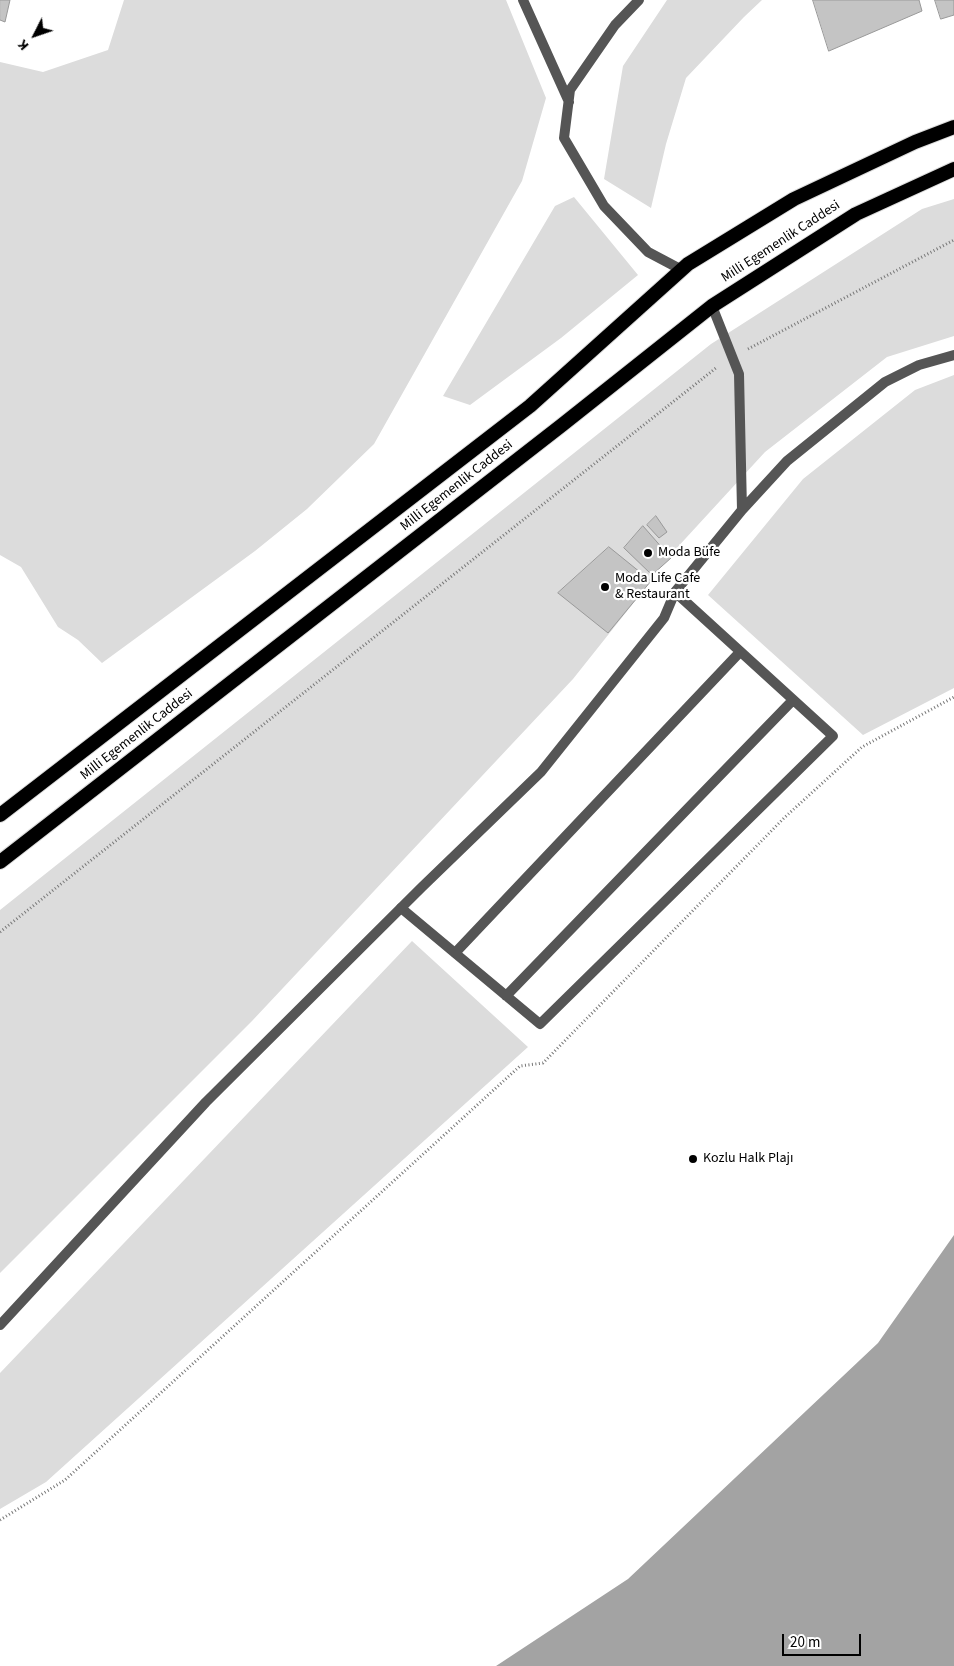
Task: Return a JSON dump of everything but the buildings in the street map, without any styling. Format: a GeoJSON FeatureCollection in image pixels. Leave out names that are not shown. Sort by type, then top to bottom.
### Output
{"type":"FeatureCollection","features":[{"type":"Feature","properties":{"kind":"highway","name":"Milli Egemenlik Caddesi"},"geometry":{"type":"LineString","coordinates":[[0,815],[530,406],[688,264],[794,199],[915,142],[954,127]]}},
{"type":"Feature","properties":{"kind":"highway","name":"Milli Egemenlik Caddesi"},"geometry":{"type":"LineString","coordinates":[[0,862],[712,306],[856,214],[954,169]]}},
{"type":"Feature","properties":{"kind":"street"},"geometry":{"type":"LineString","coordinates":[[523,0],[569,102]]}},
{"type":"Feature","properties":{"kind":"street"},"geometry":{"type":"LineString","coordinates":[[639,0],[616,25],[570,90],[564,138],[604,206],[648,252],[682,270]]}},
{"type":"Feature","properties":{"kind":"street"},"geometry":{"type":"LineString","coordinates":[[712,306],[739,374],[742,510]]}},
{"type":"Feature","properties":{"kind":"street"},"geometry":{"type":"LineString","coordinates":[[0,1325],[206,1102],[541,772],[664,618],[675,592],[742,510],[787,461],[885,382],[919,365],[954,355]]}},
{"type":"Feature","properties":{"kind":"street"},"geometry":{"type":"LineString","coordinates":[[401,908],[540,1024],[833,736],[675,592]]}},
{"type":"Feature","properties":{"kind":"street"},"geometry":{"type":"LineString","coordinates":[[455,953],[740,652]]}},
{"type":"Feature","properties":{"kind":"street"},"geometry":{"type":"LineString","coordinates":[[506,996],[794,700]]}},
{"type":"Feature","properties":{"kind":"path"},"geometry":{"type":"LineString","coordinates":[[0,932],[722,363],[954,240]]}},
{"type":"Feature","properties":{"kind":"path"},"geometry":{"type":"LineString","coordinates":[[0,1520],[65,1480],[520,1066],[543,1063],[784,818],[862,746],[954,697]]}},
{"type":"Feature","properties":{"kind":"shaded area"},"geometry":{"type":"Polygon","coordinates":[[[124,0],[506,0],[546,98],[522,181],[374,444],[307,509],[255,551],[102,663],[78,640],[58,627],[21,567],[0,555],[0,62],[43,72],[108,50],[124,0]]]}},
{"type":"Feature","properties":{"kind":"shaded area"},"geometry":{"type":"Polygon","coordinates":[[[667,0],[762,0],[686,78],[666,144],[651,208],[604,179],[623,66],[667,0]]]}},
{"type":"Feature","properties":{"kind":"shaded area"},"geometry":{"type":"Polygon","coordinates":[[[574,197],[638,275],[561,338],[470,405],[443,396],[555,206],[574,197]]]}},
{"type":"Feature","properties":{"kind":"shaded area"},"geometry":{"type":"Polygon","coordinates":[[[954,199],[954,336],[887,357],[765,452],[652,575],[651,581],[573,679],[252,1021],[0,1273],[0,910],[711,344],[922,209],[954,199]]]}},
{"type":"Feature","properties":{"kind":"shaded area"},"geometry":{"type":"Polygon","coordinates":[[[954,375],[954,688],[863,735],[708,595],[803,479],[915,390],[954,375]]]}},
{"type":"Feature","properties":{"kind":"shaded area"},"geometry":{"type":"Polygon","coordinates":[[[412,941],[528,1047],[46,1482],[0,1509],[0,1373],[412,941]]]}},
{"type":"Feature","properties":{"kind":"shaded area"},"geometry":{"type":"Polygon","coordinates":[[[954,1235],[954,1666],[496,1666],[628,1579],[878,1343],[954,1235]]]}},
{"type":"Feature","properties":{"kind":"place","name":"Moda Büfe"},"geometry":{"type":"Point","coordinates":[648,553]}},
{"type":"Feature","properties":{"kind":"place","name":"Moda Life Cafe & Restaurant"},"geometry":{"type":"Point","coordinates":[605,587]}},
{"type":"Feature","properties":{"kind":"place","name":"Kozlu Halk Plajı"},"geometry":{"type":"Point","coordinates":[693,1159]}}]}
